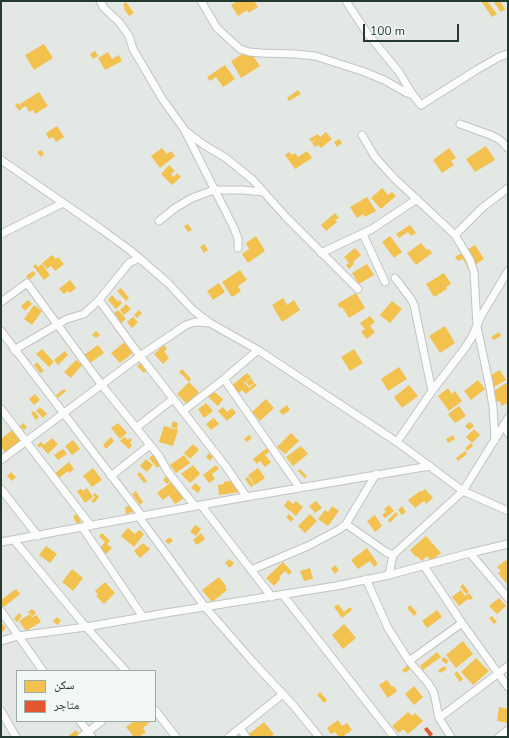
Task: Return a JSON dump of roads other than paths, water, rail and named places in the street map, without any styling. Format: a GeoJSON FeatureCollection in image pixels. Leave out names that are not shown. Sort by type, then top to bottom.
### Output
{"type":"FeatureCollection","features":[{"type":"Feature","properties":{"kind":"street"},"geometry":{"type":"LineString","coordinates":[[100,1],[104,8],[119,22],[129,36],[133,49],[162,100],[184,129],[234,228],[238,239],[238,248]]}},
{"type":"Feature","properties":{"kind":"street"},"geometry":{"type":"LineString","coordinates":[[200,1],[217,28],[240,49],[249,52],[315,56],[362,71],[384,80],[413,95]]}},
{"type":"Feature","properties":{"kind":"street"},"geometry":{"type":"LineString","coordinates":[[346,1],[367,33],[399,72],[421,105],[478,69],[499,57],[508,54]]}},
{"type":"Feature","properties":{"kind":"street"},"geometry":{"type":"LineString","coordinates":[[460,124],[493,136],[500,140],[508,148]]}},
{"type":"Feature","properties":{"kind":"street"},"geometry":{"type":"LineString","coordinates":[[184,129],[193,137],[226,158],[252,180],[321,253],[358,289]]}},
{"type":"Feature","properties":{"kind":"street"},"geometry":{"type":"LineString","coordinates":[[362,135],[375,157],[394,178],[455,235],[464,249],[474,272],[477,327],[493,407],[495,440]]}},
{"type":"Feature","properties":{"kind":"street"},"geometry":{"type":"LineString","coordinates":[[1,160],[101,229],[139,258],[169,284],[193,310],[210,323],[258,350],[397,442],[463,491],[508,511]]}},
{"type":"Feature","properties":{"kind":"street"},"geometry":{"type":"LineString","coordinates":[[455,235],[482,208],[508,188]]}},
{"type":"Feature","properties":{"kind":"street"},"geometry":{"type":"LineString","coordinates":[[159,221],[192,198],[214,190],[264,192]]}},
{"type":"Feature","properties":{"kind":"street"},"geometry":{"type":"LineString","coordinates":[[321,253],[372,229],[416,199]]}},
{"type":"Feature","properties":{"kind":"street"},"geometry":{"type":"LineString","coordinates":[[1,234],[63,203]]}},
{"type":"Feature","properties":{"kind":"street"},"geometry":{"type":"LineString","coordinates":[[363,234],[385,282]]}},
{"type":"Feature","properties":{"kind":"street"},"geometry":{"type":"LineString","coordinates":[[14,350],[57,324],[67,319],[84,314],[99,300],[129,263],[139,258]]}},
{"type":"Feature","properties":{"kind":"street"},"geometry":{"type":"LineString","coordinates":[[397,442],[432,391],[465,348],[477,327],[481,316],[508,271]]}},
{"type":"Feature","properties":{"kind":"street"},"geometry":{"type":"LineString","coordinates":[[395,278],[414,305],[432,391]]}},
{"type":"Feature","properties":{"kind":"street"},"geometry":{"type":"LineString","coordinates":[[1,302],[27,284],[101,384],[159,456],[168,472],[198,505],[272,597]]}},
{"type":"Feature","properties":{"kind":"street"},"geometry":{"type":"LineString","coordinates":[[99,300],[140,356],[227,468],[246,496]]}},
{"type":"Feature","properties":{"kind":"street"},"geometry":{"type":"LineString","coordinates":[[1,460],[101,384],[186,325],[195,322],[210,323]]}},
{"type":"Feature","properties":{"kind":"street"},"geometry":{"type":"LineString","coordinates":[[1,331],[111,476],[205,607],[283,694],[319,737]]}},
{"type":"Feature","properties":{"kind":"street"},"geometry":{"type":"LineString","coordinates":[[182,411],[224,379],[258,350]]}},
{"type":"Feature","properties":{"kind":"street"},"geometry":{"type":"LineString","coordinates":[[224,379],[299,487]]}},
{"type":"Feature","properties":{"kind":"street"},"geometry":{"type":"LineString","coordinates":[[137,427],[173,399]]}},
{"type":"Feature","properties":{"kind":"street"},"geometry":{"type":"LineString","coordinates":[[1,409],[27,440],[91,526]]}},
{"type":"Feature","properties":{"kind":"street"},"geometry":{"type":"LineString","coordinates":[[389,575],[393,555],[463,491],[508,418]]}},
{"type":"Feature","properties":{"kind":"street"},"geometry":{"type":"LineString","coordinates":[[504,425],[508,433]]}},
{"type":"Feature","properties":{"kind":"street"},"geometry":{"type":"LineString","coordinates":[[111,476],[150,445]]}},
{"type":"Feature","properties":{"kind":"street"},"geometry":{"type":"LineString","coordinates":[[1,542],[246,496],[430,466]]}},
{"type":"Feature","properties":{"kind":"street"},"geometry":{"type":"LineString","coordinates":[[251,570],[308,546],[340,529],[346,524],[376,474]]}},
{"type":"Feature","properties":{"kind":"street"},"geometry":{"type":"LineString","coordinates":[[1,489],[38,536]]}},
{"type":"Feature","properties":{"kind":"street"},"geometry":{"type":"LineString","coordinates":[[346,524],[386,552],[393,555]]}},
{"type":"Feature","properties":{"kind":"street"},"geometry":{"type":"LineString","coordinates":[[82,527],[143,617]]}},
{"type":"Feature","properties":{"kind":"street"},"geometry":{"type":"LineString","coordinates":[[14,540],[86,627],[125,670]]}},
{"type":"Feature","properties":{"kind":"street"},"geometry":{"type":"LineString","coordinates":[[1,641],[18,636],[86,627],[272,597],[389,575],[508,544]]}},
{"type":"Feature","properties":{"kind":"street"},"geometry":{"type":"LineString","coordinates":[[470,553],[508,598]]}},
{"type":"Feature","properties":{"kind":"street"},"geometry":{"type":"LineString","coordinates":[[424,566],[462,623],[508,686]]}},
{"type":"Feature","properties":{"kind":"street"},"geometry":{"type":"LineString","coordinates":[[366,579],[388,628],[409,661],[428,683],[434,693],[440,718],[451,737]]}},
{"type":"Feature","properties":{"kind":"street"},"geometry":{"type":"LineString","coordinates":[[283,595],[391,736]]}},
{"type":"Feature","properties":{"kind":"street"},"geometry":{"type":"LineString","coordinates":[[1,611],[41,670]]}},
{"type":"Feature","properties":{"kind":"street"},"geometry":{"type":"LineString","coordinates":[[409,661],[462,623]]}},
{"type":"Feature","properties":{"kind":"street"},"geometry":{"type":"LineString","coordinates":[[440,718],[508,666]]}},
{"type":"Feature","properties":{"kind":"street"},"geometry":{"type":"LineString","coordinates":[[229,737],[283,694]]}},
{"type":"Feature","properties":{"kind":"street"},"geometry":{"type":"LineString","coordinates":[[156,711],[176,737]]}},
{"type":"Feature","properties":{"kind":"street"},"geometry":{"type":"LineString","coordinates":[[1,712],[16,737]]}},
{"type":"Feature","properties":{"kind":"street"},"geometry":{"type":"LineString","coordinates":[[81,722],[90,734]]}},
{"type":"Feature","properties":{"kind":"street"},"geometry":{"type":"LineString","coordinates":[[81,737],[90,734],[101,722]]}},
{"type":"Feature","properties":{"kind":"street"},"geometry":{"type":"LineString","coordinates":[[240,728],[246,737]]}},
{"type":"Feature","properties":{"kind":"street"},"geometry":{"type":"LineString","coordinates":[[499,737],[508,730]]}}]}
